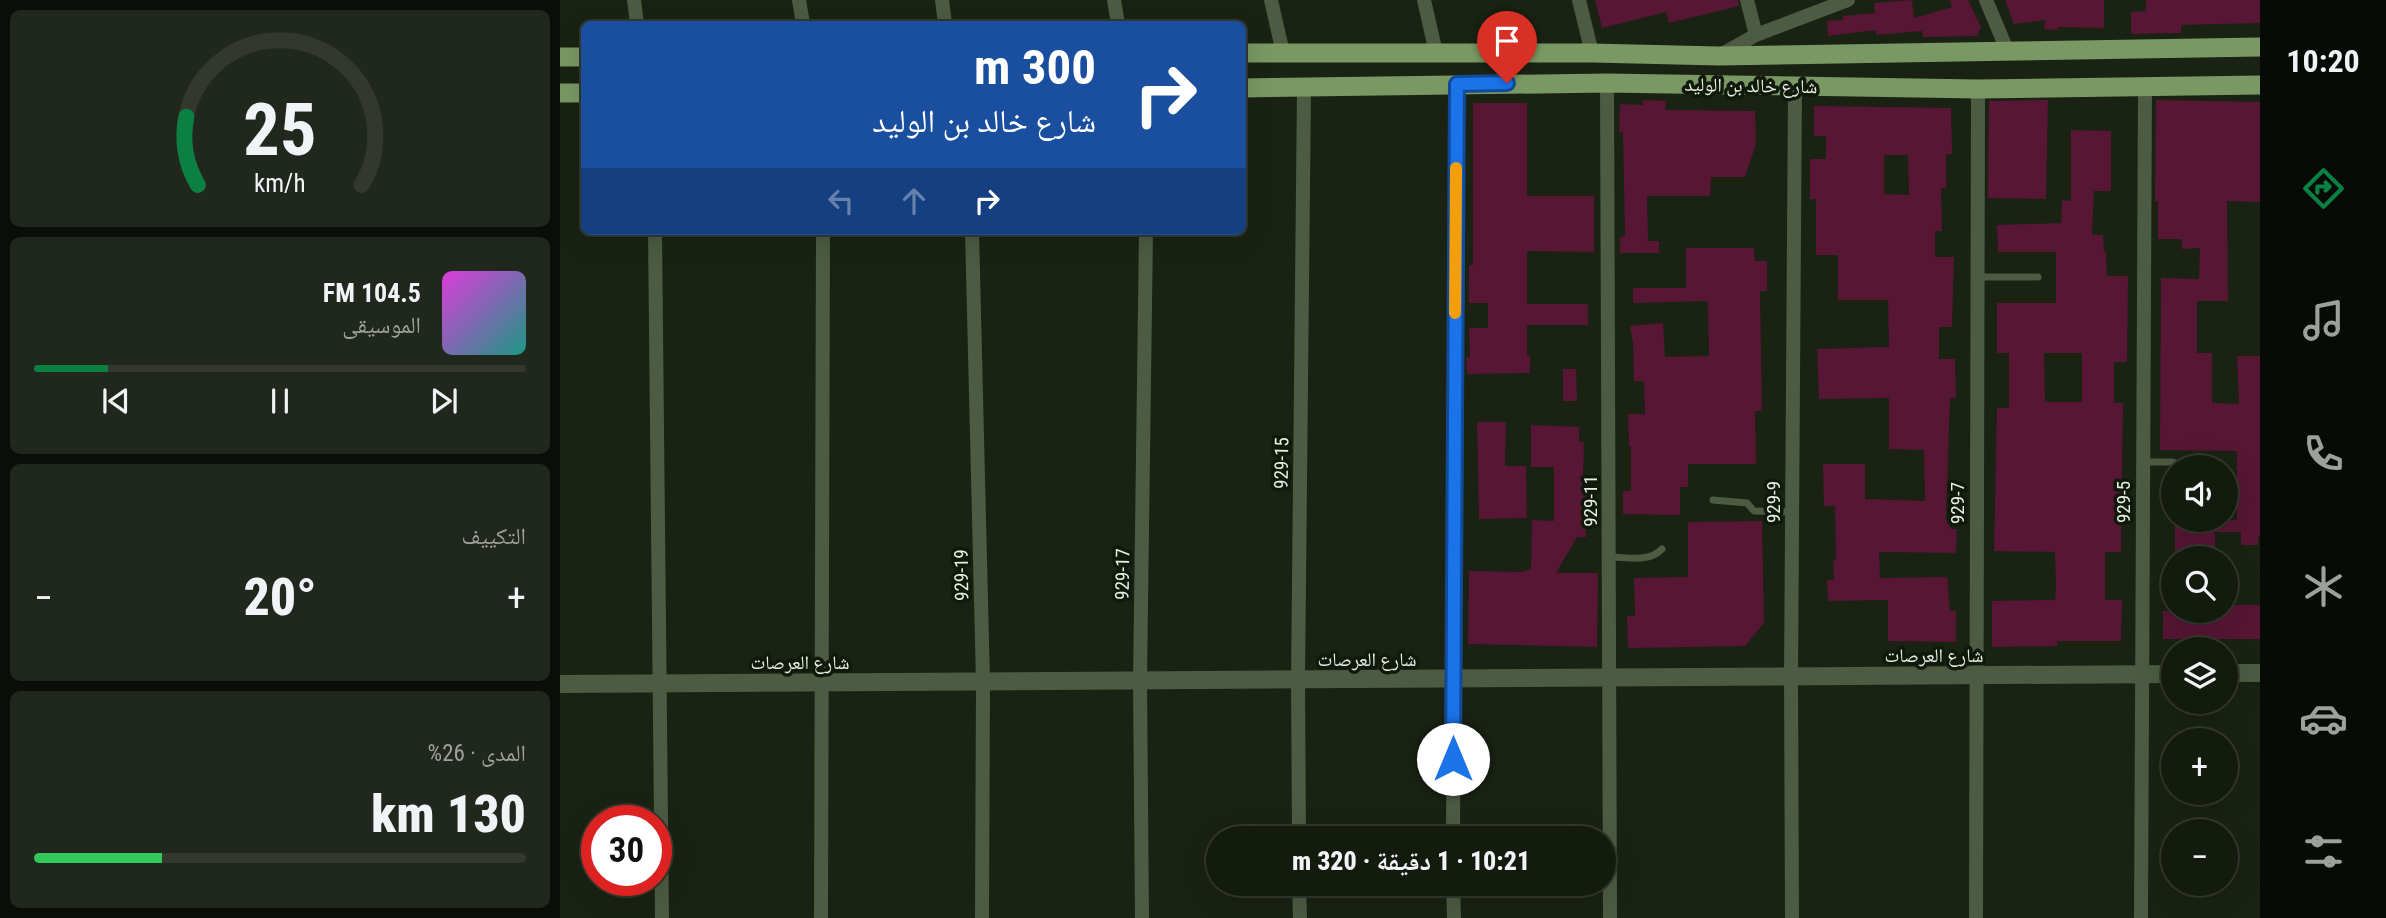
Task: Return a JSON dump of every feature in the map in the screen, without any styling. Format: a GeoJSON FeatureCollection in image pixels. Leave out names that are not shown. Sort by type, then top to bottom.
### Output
{"type":"FeatureCollection","features":[{"type":"Feature","properties":{"kind":"main road","name":"شارع خالد بن الوليد"},"geometry":{"type":"LineString","coordinates":[[1246,53],[1592,53],[1719,56],[2260,47]]}},
{"type":"Feature","properties":{"kind":"main road"},"geometry":{"type":"LineString","coordinates":[[560,57],[581,57]]}},
{"type":"Feature","properties":{"kind":"main road","name":"شارع خالد بن الوليد"},"geometry":{"type":"LineString","coordinates":[[1246,88],[1607,83],[1978,89],[2260,85]]}},
{"type":"Feature","properties":{"kind":"main road"},"geometry":{"type":"LineString","coordinates":[[560,93],[581,93]]}},
{"type":"Feature","properties":{"kind":"street"},"geometry":{"type":"LineString","coordinates":[[634,0],[637,21]]}},
{"type":"Feature","properties":{"kind":"street"},"geometry":{"type":"LineString","coordinates":[[799,0],[802,21]]}},
{"type":"Feature","properties":{"kind":"street"},"geometry":{"type":"LineString","coordinates":[[942,0],[945,21]]}},
{"type":"Feature","properties":{"kind":"street"},"geometry":{"type":"LineString","coordinates":[[1114,0],[1118,21]]}},
{"type":"Feature","properties":{"kind":"street"},"geometry":{"type":"LineString","coordinates":[[1271,0],[1283,53]]}},
{"type":"Feature","properties":{"kind":"street"},"geometry":{"type":"LineString","coordinates":[[1424,0],[1436,53]]}},
{"type":"Feature","properties":{"kind":"street"},"geometry":{"type":"LineString","coordinates":[[1578,0],[1592,53]]}},
{"type":"Feature","properties":{"kind":"street"},"geometry":{"type":"LineString","coordinates":[[1747,0],[1756,35]]}},
{"type":"Feature","properties":{"kind":"street"},"geometry":{"type":"LineString","coordinates":[[1719,56],[1756,35],[1848,0]]}},
{"type":"Feature","properties":{"kind":"street"},"geometry":{"type":"LineString","coordinates":[[1986,0],[2007,50]]}},
{"type":"Feature","properties":{"kind":"street","name":"929-11"},"geometry":{"type":"LineString","coordinates":[[1607,83],[1610,918]]}},
{"type":"Feature","properties":{"kind":"street"},"geometry":{"type":"LineString","coordinates":[[1453,826],[1457,84]]}},
{"type":"Feature","properties":{"kind":"street","name":"929-9"},"geometry":{"type":"LineString","coordinates":[[1792,918],[1791,677],[1796,86]]}},
{"type":"Feature","properties":{"kind":"street","name":"929-5"},"geometry":{"type":"LineString","coordinates":[[2141,918],[2145,87]]}},
{"type":"Feature","properties":{"kind":"street","name":"929-15"},"geometry":{"type":"LineString","coordinates":[[1299,826],[1304,88]]}},
{"type":"Feature","properties":{"kind":"street","name":"929-7"},"geometry":{"type":"LineString","coordinates":[[1976,918],[1978,89]]}},
{"type":"Feature","properties":{"kind":"street"},"geometry":{"type":"LineString","coordinates":[[655,235],[662,918]]}},
{"type":"Feature","properties":{"kind":"street"},"geometry":{"type":"LineString","coordinates":[[821,918],[824,235]]}},
{"type":"Feature","properties":{"kind":"street","name":"929-19"},"geometry":{"type":"LineString","coordinates":[[972,235],[982,682],[982,918]]}},
{"type":"Feature","properties":{"kind":"street","name":"929-17"},"geometry":{"type":"LineString","coordinates":[[1142,918],[1140,681],[1146,235]]}},
{"type":"Feature","properties":{"kind":"street"},"geometry":{"type":"LineString","coordinates":[[2238,673],[2260,673]]}},
{"type":"Feature","properties":{"kind":"street","name":"شارع العرصات"},"geometry":{"type":"LineString","coordinates":[[560,684],[2161,674]]}},
{"type":"Feature","properties":{"kind":"street"},"geometry":{"type":"LineString","coordinates":[[1300,896],[1300,918]]}},
{"type":"Feature","properties":{"kind":"street"},"geometry":{"type":"LineString","coordinates":[[1453,896],[1454,918]]}},
{"type":"Feature","properties":{"kind":"lane"},"geometry":{"type":"LineString","coordinates":[[1977,277],[2038,277]]}},
{"type":"Feature","properties":{"kind":"lane"},"geometry":{"type":"LineString","coordinates":[[2142,461],[2161,462]]}},
{"type":"Feature","properties":{"kind":"lane"},"geometry":{"type":"LineString","coordinates":[[1713,500],[1747,503],[1754,511],[1792,512]]}},
{"type":"Feature","properties":{"kind":"lane"},"geometry":{"type":"LineString","coordinates":[[1610,557],[1644,558],[1656,556],[1662,549]]}},
{"type":"Feature","properties":{"kind":"building"},"geometry":{"type":"Polygon","coordinates":[[[1595,0],[1738,0],[1739,6],[1669,23],[1666,12],[1602,28],[1595,0]]]}},
{"type":"Feature","properties":{"kind":"building"},"geometry":{"type":"Polygon","coordinates":[[[1912,0],[1914,18],[1952,7],[1950,0],[1968,0],[1981,27],[1977,36],[1923,37],[1922,31],[1876,35],[1876,30],[1828,36],[1827,21],[1843,20],[1843,16],[1875,13],[1874,3],[1912,0]]]}},
{"type":"Feature","properties":{"kind":"building"},"geometry":{"type":"Polygon","coordinates":[[[2005,0],[2104,0],[2104,28],[2044,29],[2045,20],[2014,24],[2005,0]]]}},
{"type":"Feature","properties":{"kind":"building"},"geometry":{"type":"Polygon","coordinates":[[[2146,0],[2260,0],[2260,23],[2181,25],[2181,33],[2131,34],[2131,12],[2146,11],[2146,0]]]}},
{"type":"Feature","properties":{"kind":"building"},"geometry":{"type":"Polygon","coordinates":[[[1643,100],[1666,101],[1665,110],[1755,111],[1756,144],[1745,177],[1711,177],[1710,196],[1647,196],[1648,241],[1659,241],[1659,253],[1620,253],[1620,237],[1625,236],[1620,104],[1643,105],[1643,100]]]}},
{"type":"Feature","properties":{"kind":"building"},"geometry":{"type":"Polygon","coordinates":[[[2048,100],[2046,199],[1988,198],[1989,101],[2048,100]]]}},
{"type":"Feature","properties":{"kind":"building"},"geometry":{"type":"Polygon","coordinates":[[[2156,100],[2260,102],[2260,202],[2227,201],[2228,301],[2197,301],[2197,353],[2212,353],[2212,403],[2239,404],[2237,356],[2260,356],[2258,545],[2241,545],[2241,532],[2238,532],[2237,451],[2160,450],[2161,278],[2199,279],[2200,248],[2182,249],[2182,239],[2158,239],[2158,201],[2155,201],[2156,100]]]}},
{"type":"Feature","properties":{"kind":"building"},"geometry":{"type":"Polygon","coordinates":[[[1473,103],[1527,103],[1527,196],[1594,196],[1594,252],[1527,251],[1527,304],[1588,304],[1588,325],[1527,325],[1530,373],[1467,374],[1466,357],[1470,357],[1469,328],[1488,328],[1488,303],[1469,303],[1469,265],[1473,265],[1473,103]]]}},
{"type":"Feature","properties":{"kind":"building"},"geometry":{"type":"Polygon","coordinates":[[[1814,106],[1951,108],[1952,154],[1946,154],[1946,188],[1941,188],[1942,231],[1935,231],[1935,257],[1954,257],[1952,327],[1939,327],[1939,359],[1955,359],[1956,398],[1950,398],[1946,519],[1951,529],[1957,529],[1956,553],[1879,552],[1880,578],[1947,577],[1950,611],[1956,611],[1956,642],[1888,641],[1888,600],[1828,601],[1827,580],[1834,580],[1833,560],[1836,560],[1835,506],[1824,506],[1823,464],[1865,464],[1865,499],[1925,501],[1924,450],[1889,449],[1889,398],[1819,399],[1817,349],[1889,347],[1888,300],[1838,300],[1838,255],[1816,255],[1816,199],[1810,199],[1810,159],[1826,159],[1826,136],[1814,136],[1814,106]],[[1884,155],[1884,194],[1909,195],[1908,155],[1884,155]]]}},
{"type":"Feature","properties":{"kind":"building"},"geometry":{"type":"Polygon","coordinates":[[[2071,130],[2111,131],[2111,191],[2094,191],[2092,235],[2103,235],[2107,276],[2128,276],[2127,362],[2114,362],[2114,403],[2123,403],[2121,552],[2105,552],[2105,600],[2122,600],[2121,641],[2057,641],[2057,646],[1992,647],[1992,601],[2055,600],[2056,589],[2055,552],[1994,551],[1997,408],[2009,408],[2009,353],[1997,353],[1997,303],[2056,303],[2056,252],[1998,252],[1997,225],[2061,223],[2062,200],[2071,201],[2071,130]],[[2044,353],[2045,402],[2082,402],[2082,353],[2044,353]]]}},
{"type":"Feature","properties":{"kind":"building"},"geometry":{"type":"Polygon","coordinates":[[[1686,248],[1754,248],[1755,261],[1767,261],[1767,291],[1760,291],[1762,411],[1755,411],[1756,464],[1688,464],[1688,487],[1680,487],[1680,515],[1623,514],[1623,491],[1631,491],[1628,414],[1645,414],[1644,381],[1634,381],[1630,326],[1663,323],[1665,357],[1709,356],[1708,301],[1633,303],[1633,288],[1686,288],[1686,248]]]}},
{"type":"Feature","properties":{"kind":"building"},"geometry":{"type":"Polygon","coordinates":[[[1563,369],[1576,369],[1577,401],[1563,401],[1563,369]]]}},
{"type":"Feature","properties":{"kind":"building"},"geometry":{"type":"Polygon","coordinates":[[[1477,422],[1506,422],[1505,466],[1526,466],[1527,518],[1479,519],[1477,422]]]}},
{"type":"Feature","properties":{"kind":"building"},"geometry":{"type":"Polygon","coordinates":[[[1531,425],[1579,427],[1579,442],[1584,442],[1586,537],[1577,537],[1556,573],[1598,573],[1597,647],[1468,644],[1469,571],[1521,572],[1531,569],[1532,520],[1554,521],[1554,467],[1531,467],[1531,425]]]}},
{"type":"Feature","properties":{"kind":"building"},"geometry":{"type":"Polygon","coordinates":[[[1762,521],[1764,623],[1745,646],[1628,648],[1627,616],[1635,616],[1634,578],[1688,577],[1688,522],[1762,521]]]}},
{"type":"Feature","properties":{"kind":"building"},"geometry":{"type":"Polygon","coordinates":[[[2175,532],[2215,532],[2215,546],[2175,546],[2175,532]]]}},
{"type":"Feature","properties":{"kind":"building"},"geometry":{"type":"Polygon","coordinates":[[[2238,605],[2260,605],[2260,639],[2163,637],[2163,623],[2238,623],[2238,605]]]}},
{"type":"Feature","properties":{"kind":"slow traffic"},"geometry":{"type":"LineString","coordinates":[[1455,313],[1456,168]]}},
{"type":"Feature","properties":{"kind":"route"},"geometry":{"type":"LineString","coordinates":[[1453,759],[1457,84],[1507,83]]}}]}
